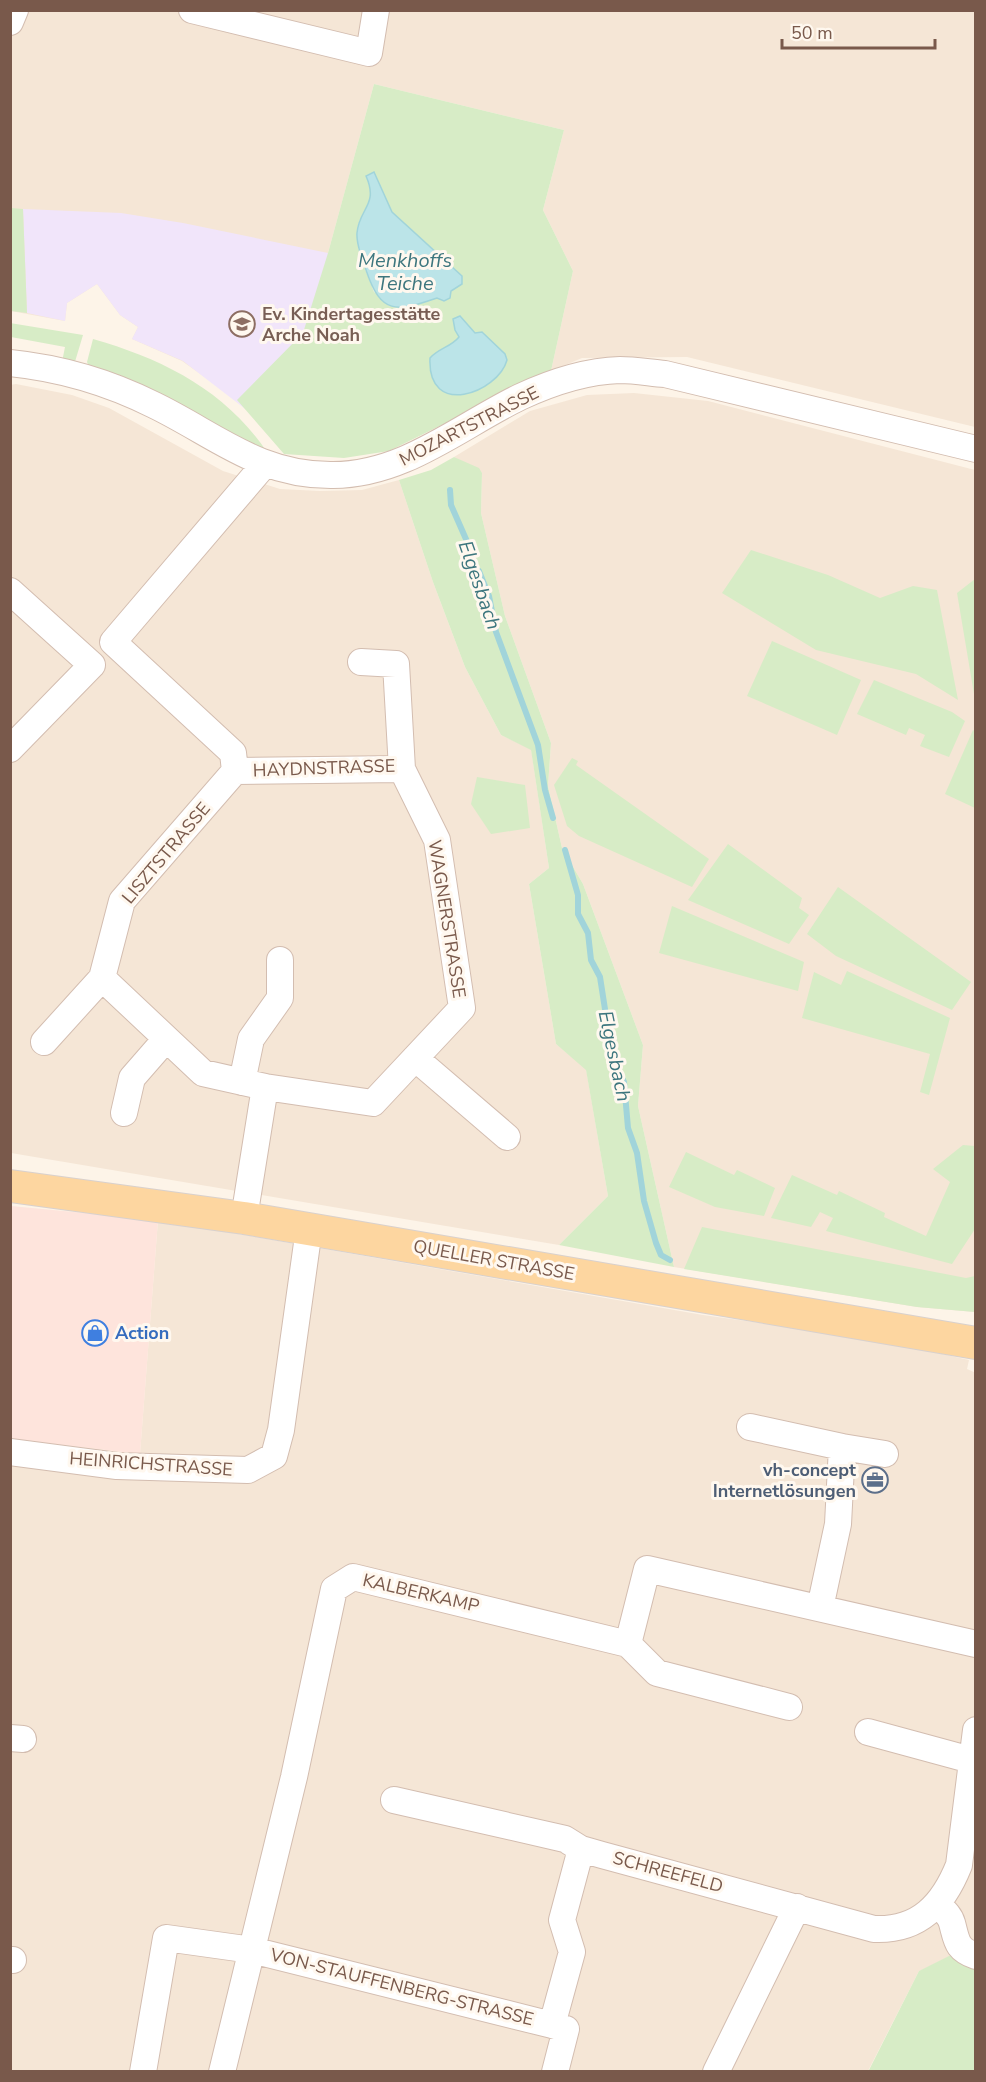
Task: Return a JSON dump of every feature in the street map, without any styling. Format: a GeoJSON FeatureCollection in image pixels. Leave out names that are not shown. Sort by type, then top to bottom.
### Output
{"type":"FeatureCollection","features":[{"type":"Feature","properties":{"kind":"main road","name":"QUELLER STRASSE"},"geometry":{"type":"LineString","coordinates":[[10,1186],[244,1218],[975,1343]]}},
{"type":"Feature","properties":{"kind":"street"},"geometry":{"type":"LineString","coordinates":[[10,22],[15,10]]}},
{"type":"Feature","properties":{"kind":"street"},"geometry":{"type":"LineString","coordinates":[[192,10],[369,53],[376,10]]}},
{"type":"Feature","properties":{"kind":"street","name":"MOZARTSTRASSE"},"geometry":{"type":"LineString","coordinates":[[10,363],[78,376],[153,404],[264,465],[297,473],[334,475],[397,463],[520,397],[581,375],[620,370],[665,374],[975,449]]}},
{"type":"Feature","properties":{"kind":"street","name":"HAYDNSTRASSE"},"geometry":{"type":"LineString","coordinates":[[264,465],[113,642],[233,753],[235,771],[402,769],[396,664],[361,662]]}},
{"type":"Feature","properties":{"kind":"street"},"geometry":{"type":"LineString","coordinates":[[10,591],[92,665],[10,749]]}},
{"type":"Feature","properties":{"kind":"street","name":"WAGNERSTRASSE"},"geometry":{"type":"LineString","coordinates":[[253,1084],[373,1103],[462,1008],[437,840],[402,769]]}},
{"type":"Feature","properties":{"kind":"street","name":"LISZTSTRASSE"},"geometry":{"type":"LineString","coordinates":[[44,1042],[102,978],[122,901],[235,771]]}},
{"type":"Feature","properties":{"kind":"street"},"geometry":{"type":"LineString","coordinates":[[244,1218],[253,1084],[251,1039],[280,998],[280,960]]}},
{"type":"Feature","properties":{"kind":"street"},"geometry":{"type":"LineString","coordinates":[[102,978],[203,1073],[253,1084]]}},
{"type":"Feature","properties":{"kind":"street"},"geometry":{"type":"LineString","coordinates":[[124,1113],[132,1078],[166,1039]]}},
{"type":"Feature","properties":{"kind":"street"},"geometry":{"type":"LineString","coordinates":[[415,1058],[507,1137]]}},
{"type":"Feature","properties":{"kind":"street","name":"HEINRICHSTRASSE"},"geometry":{"type":"LineString","coordinates":[[10,1452],[117,1466],[248,1470],[274,1456],[280,1430],[309,1229]]}},
{"type":"Feature","properties":{"kind":"street"},"geometry":{"type":"LineString","coordinates":[[750,1427],[885,1454]]}},
{"type":"Feature","properties":{"kind":"street"},"geometry":{"type":"LineString","coordinates":[[820,1608],[838,1524],[842,1447]]}},
{"type":"Feature","properties":{"kind":"street"},"geometry":{"type":"LineString","coordinates":[[789,1707],[657,1673],[628,1644],[647,1569],[975,1644]]}},
{"type":"Feature","properties":{"kind":"street","name":"KALBERKAMP"},"geometry":{"type":"LineString","coordinates":[[222,2072],[294,1778],[334,1589],[353,1577],[542,1621],[628,1644]]}},
{"type":"Feature","properties":{"kind":"street"},"geometry":{"type":"LineString","coordinates":[[975,1730],[958,1865],[951,1884],[937,1904],[949,1916],[957,1945],[975,1956]]}},
{"type":"Feature","properties":{"kind":"street"},"geometry":{"type":"LineString","coordinates":[[868,1732],[971,1760]]}},
{"type":"Feature","properties":{"kind":"street","name":"SCHREEFELD"},"geometry":{"type":"LineString","coordinates":[[394,1800],[565,1839],[581,1849],[874,1929],[892,1930],[906,1926],[937,1904]]}},
{"type":"Feature","properties":{"kind":"street","name":"VON-STAUFFENBERG-STRASSE"},"geometry":{"type":"LineString","coordinates":[[552,2025],[572,1952],[562,1920],[581,1849]]}},
{"type":"Feature","properties":{"kind":"street"},"geometry":{"type":"LineString","coordinates":[[716,2072],[796,1907]]}},
{"type":"Feature","properties":{"kind":"street","name":"VON-STAUFFENBERG-STRASSE"},"geometry":{"type":"LineString","coordinates":[[143,2072],[166,1938],[252,1950],[566,2029],[555,2072]]}},
{"type":"Feature","properties":{"kind":"shaded area"},"geometry":{"type":"Polygon","coordinates":[[[10,11],[975,11],[975,427],[687,357],[582,358],[551,371],[573,271],[543,210],[564,130],[374,84],[328,253],[302,333],[237,400],[182,361],[132,339],[138,327],[120,315],[97,284],[67,303],[65,321],[11,311],[10,11]]]}},
{"type":"Feature","properties":{"kind":"shaded area","name":"Ev. Kindertagesstätte Arche Noah"},"geometry":{"type":"Polygon","coordinates":[[[23,209],[121,213],[183,223],[328,253],[333,296],[279,435],[183,361],[132,339],[138,327],[120,315],[97,284],[67,303],[65,321],[27,313],[23,209]]]}},
{"type":"Feature","properties":{"kind":"shaded area"},"geometry":{"type":"Polygon","coordinates":[[[16,384],[72,395],[109,408],[223,471],[280,489],[362,490],[399,480],[433,582],[465,667],[501,735],[531,749],[549,868],[529,884],[556,1044],[586,1069],[608,1196],[559,1245],[11,1153],[10,385],[16,384]]]}},
{"type":"Feature","properties":{"kind":"shaded area"},"geometry":{"type":"Polygon","coordinates":[[[634,393],[708,401],[975,470],[975,1312],[917,1307],[674,1267],[638,1106],[643,1045],[583,884],[562,848],[548,786],[551,743],[505,616],[481,513],[482,473],[454,457],[530,411],[587,395],[634,393]]]}},
{"type":"Feature","properties":{"kind":"shaded area"},"geometry":{"type":"Polygon","coordinates":[[[11,1206],[158,1220],[140,1454],[11,1439],[11,1206]]]}},
{"type":"Feature","properties":{"kind":"shaded area"},"geometry":{"type":"Polygon","coordinates":[[[158,1220],[703,1315],[875,1339],[969,1360],[967,1369],[976,1373],[975,1962],[919,1971],[868,2071],[11,2072],[11,1439],[140,1454],[158,1220]]]}},
{"type":"Feature","properties":{"kind":"green space"},"geometry":{"type":"Polygon","coordinates":[[[374,84],[564,130],[543,210],[573,271],[551,371],[389,451],[344,458],[284,454],[237,400],[303,333],[328,253],[374,84]],[[367,176],[371,194],[358,225],[357,240],[360,256],[374,292],[404,309],[451,291],[462,276],[392,212],[367,176]],[[460,316],[453,319],[460,337],[430,358],[482,332],[475,333],[460,316]]]}},
{"type":"Feature","properties":{"kind":"green space"},"geometry":{"type":"Polygon","coordinates":[[[11,208],[23,209],[27,313],[11,311],[11,208]]]}},
{"type":"Feature","properties":{"kind":"green space"},"geometry":{"type":"Polygon","coordinates":[[[10,323],[83,335],[74,365],[62,362],[65,347],[11,337],[10,323]]]}},
{"type":"Feature","properties":{"kind":"green space"},"geometry":{"type":"Polygon","coordinates":[[[93,339],[144,356],[168,367],[212,394],[232,411],[267,452],[90,369],[87,362],[93,339]]]}},
{"type":"Feature","properties":{"kind":"green space"},"geometry":{"type":"Polygon","coordinates":[[[454,457],[479,468],[482,473],[481,513],[505,616],[551,743],[548,786],[562,848],[583,884],[643,1045],[638,1106],[674,1267],[559,1245],[608,1196],[586,1070],[556,1044],[529,884],[549,868],[531,750],[501,735],[465,667],[433,582],[399,480],[431,470],[454,457]]]}},
{"type":"Feature","properties":{"kind":"green space"},"geometry":{"type":"Polygon","coordinates":[[[751,550],[828,575],[880,598],[913,586],[937,590],[958,700],[916,674],[816,650],[722,593],[751,550]]]}},
{"type":"Feature","properties":{"kind":"green space"},"geometry":{"type":"Polygon","coordinates":[[[975,579],[975,700],[957,593],[975,579]]]}},
{"type":"Feature","properties":{"kind":"green space"},"geometry":{"type":"Polygon","coordinates":[[[772,641],[861,680],[837,735],[747,696],[772,641]]]}},
{"type":"Feature","properties":{"kind":"green space"},"geometry":{"type":"Polygon","coordinates":[[[874,680],[952,712],[965,721],[949,757],[920,746],[925,735],[909,728],[906,735],[857,714],[874,680]]]}},
{"type":"Feature","properties":{"kind":"green space"},"geometry":{"type":"Polygon","coordinates":[[[973,730],[976,732],[975,808],[945,794],[973,730]]]}},
{"type":"Feature","properties":{"kind":"green space"},"geometry":{"type":"Polygon","coordinates":[[[572,758],[578,761],[576,765],[709,859],[692,887],[579,836],[567,826],[554,785],[572,758]]]}},
{"type":"Feature","properties":{"kind":"green space"},"geometry":{"type":"Polygon","coordinates":[[[477,777],[525,785],[530,828],[491,834],[471,804],[477,777]]]}},
{"type":"Feature","properties":{"kind":"green space"},"geometry":{"type":"Polygon","coordinates":[[[728,844],[802,898],[799,908],[809,915],[789,944],[688,900],[728,844]]]}},
{"type":"Feature","properties":{"kind":"green space"},"geometry":{"type":"Polygon","coordinates":[[[838,887],[971,982],[952,1010],[836,956],[807,934],[838,887]]]}},
{"type":"Feature","properties":{"kind":"green space"},"geometry":{"type":"Polygon","coordinates":[[[672,906],[804,962],[798,991],[659,953],[672,906]]]}},
{"type":"Feature","properties":{"kind":"green space"},"geometry":{"type":"Polygon","coordinates":[[[847,971],[950,1018],[929,1095],[920,1092],[930,1054],[802,1018],[814,972],[841,985],[847,971]]]}},
{"type":"Feature","properties":{"kind":"green space"},"geometry":{"type":"Polygon","coordinates":[[[963,1145],[975,1146],[975,1229],[952,1264],[826,1231],[833,1218],[820,1212],[811,1227],[771,1218],[792,1175],[837,1195],[839,1191],[885,1213],[884,1217],[926,1236],[950,1182],[933,1169],[963,1145]]]}},
{"type":"Feature","properties":{"kind":"green space"},"geometry":{"type":"Polygon","coordinates":[[[686,1152],[734,1175],[737,1170],[775,1188],[764,1216],[715,1207],[669,1187],[686,1152]]]}},
{"type":"Feature","properties":{"kind":"green space"},"geometry":{"type":"Polygon","coordinates":[[[702,1227],[966,1278],[975,1276],[975,1312],[917,1307],[684,1269],[702,1227]]]}},
{"type":"Feature","properties":{"kind":"green space"},"geometry":{"type":"Polygon","coordinates":[[[953,1954],[975,1962],[975,2071],[868,2072],[919,1971],[953,1954]]]}},
{"type":"Feature","properties":{"kind":"water","name":"Menkhoffs Teiche"},"geometry":{"type":"Polygon","coordinates":[[[374,172],[392,212],[462,276],[462,284],[451,291],[450,298],[444,301],[437,298],[400,307],[384,302],[378,295],[366,270],[357,238],[358,225],[370,194],[366,176],[374,172]]]}},
{"type":"Feature","properties":{"kind":"water"},"geometry":{"type":"Polygon","coordinates":[[[460,316],[475,333],[482,332],[505,354],[507,360],[501,372],[478,390],[464,394],[451,394],[440,389],[432,377],[430,358],[459,337],[453,319],[460,316]]]}},
{"type":"Feature","properties":{"kind":"waterway","name":"Elgesbach"},"geometry":{"type":"LineString","coordinates":[[450,490],[451,505],[469,546],[471,564],[479,571],[489,596],[496,632],[538,745],[545,790],[553,818]]}},
{"type":"Feature","properties":{"kind":"waterway","name":"Elgesbach"},"geometry":{"type":"LineString","coordinates":[[565,850],[578,895],[578,914],[588,933],[591,960],[600,977],[607,1022],[615,1045],[614,1063],[624,1082],[628,1128],[637,1153],[644,1201],[661,1255],[670,1260]]}},
{"type":"Feature","properties":{"kind":"place","name":"Ev. Kindertagesstätte Arche Noah"},"geometry":{"type":"Point","coordinates":[242,324]}},
{"type":"Feature","properties":{"kind":"place","name":"Action"},"geometry":{"type":"Point","coordinates":[95,1333]}},
{"type":"Feature","properties":{"kind":"place","name":"vh-concept Internetlösungen"},"geometry":{"type":"Point","coordinates":[875,1480]}}]}
